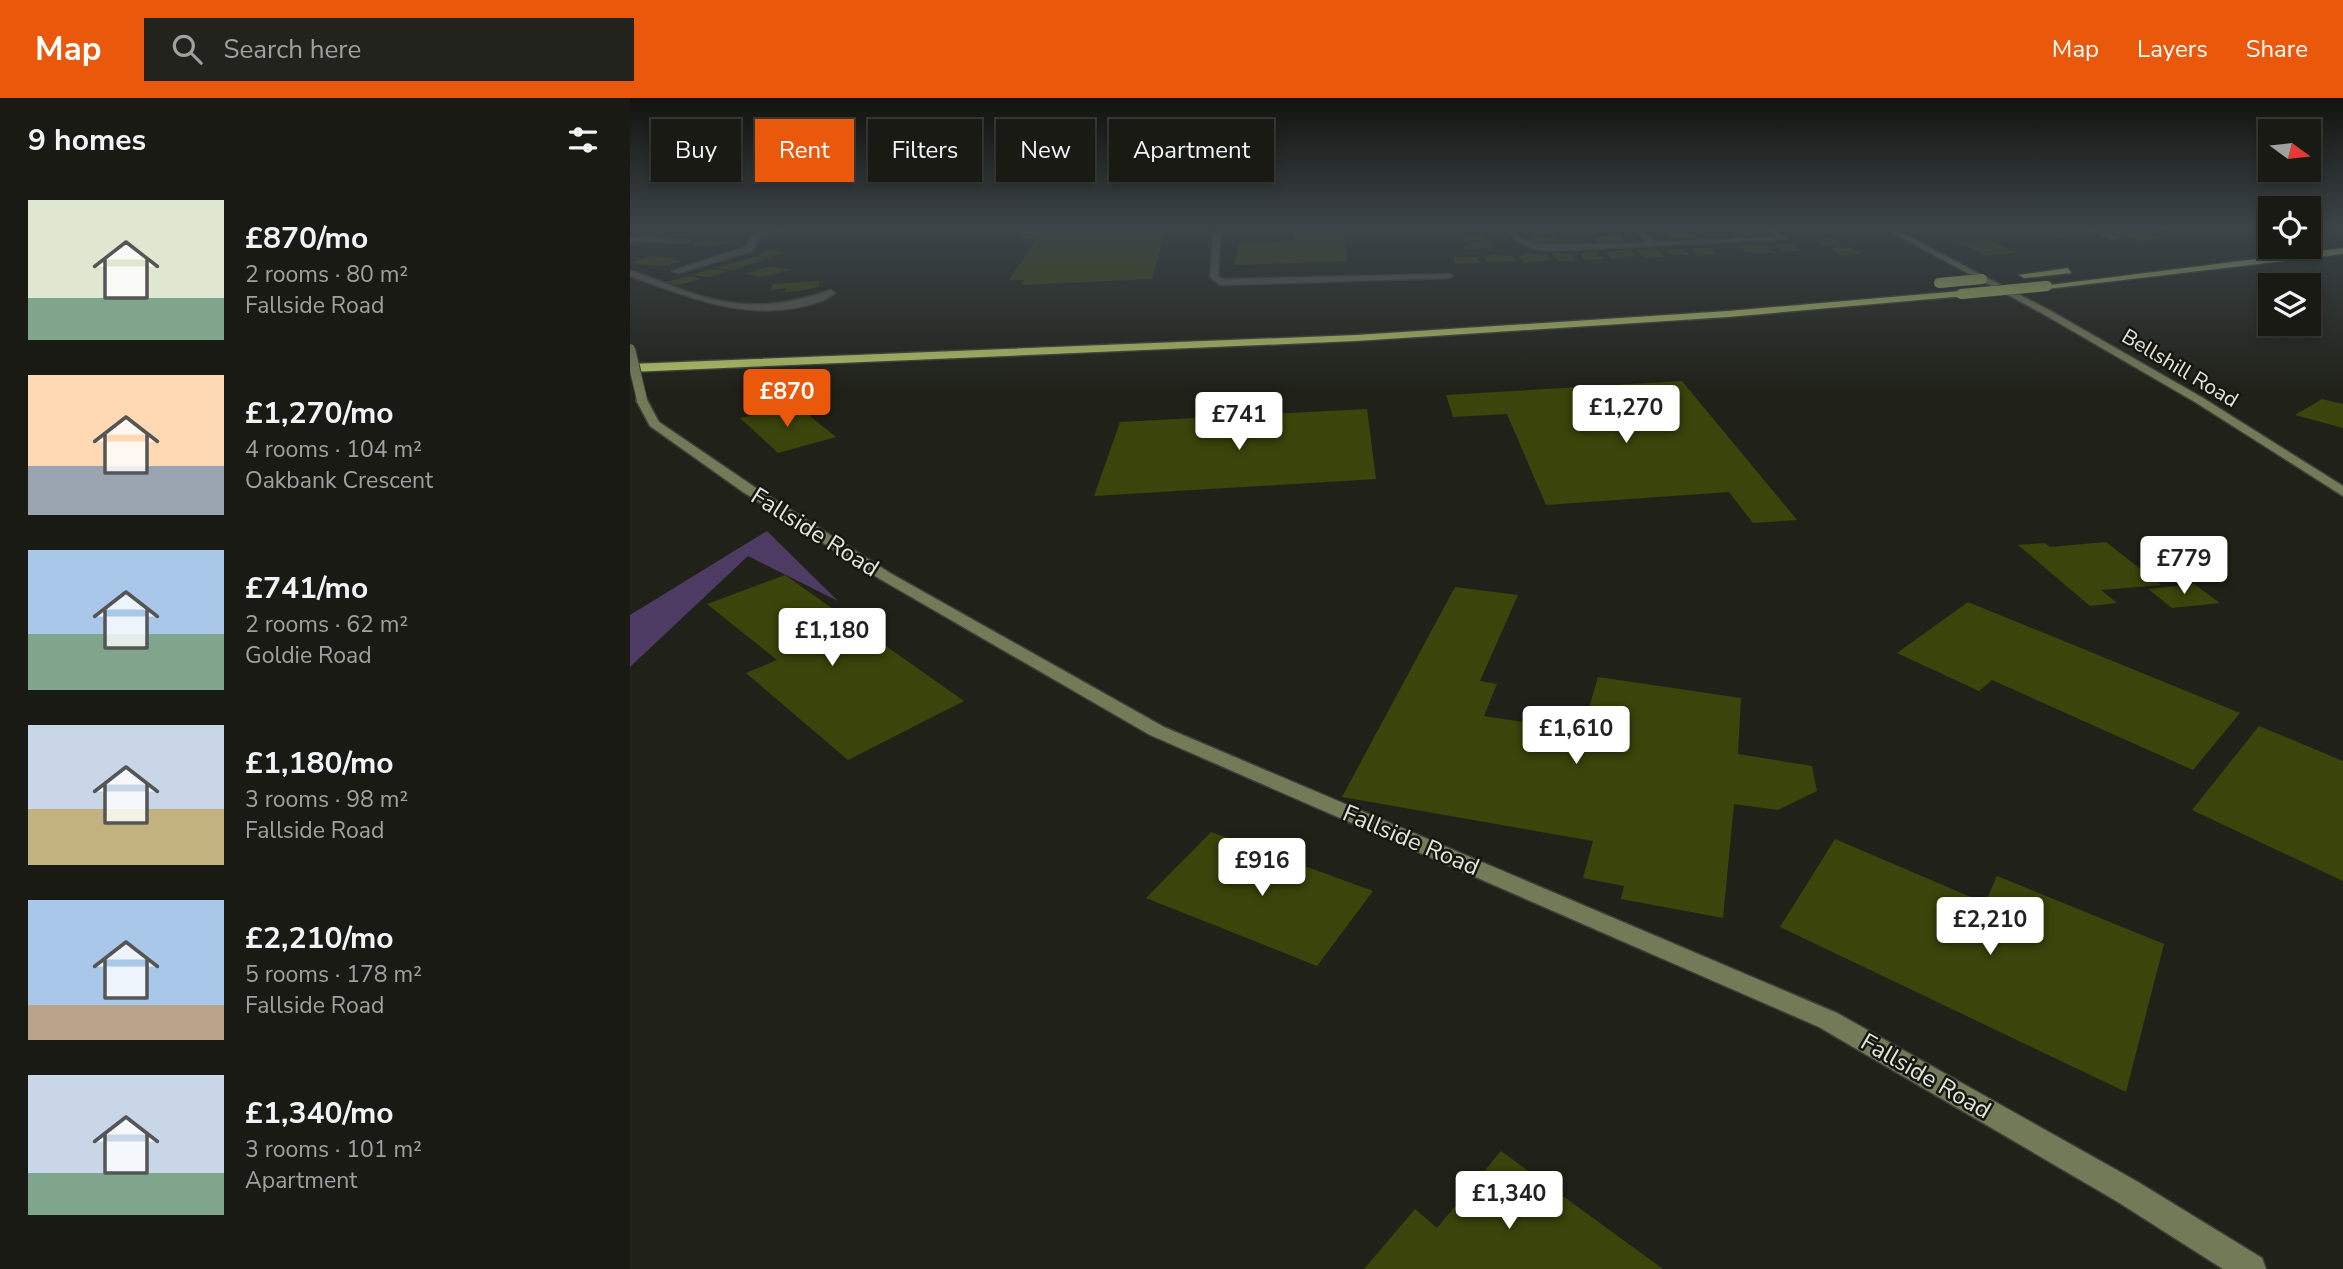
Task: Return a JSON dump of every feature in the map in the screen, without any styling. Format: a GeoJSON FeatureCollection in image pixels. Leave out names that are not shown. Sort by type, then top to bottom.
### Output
{"type":"FeatureCollection","features":[{"type":"Feature","properties":{"kind":"highway"},"geometry":{"type":"LineString","coordinates":[[1926,284],[1968,281]]}},
{"type":"Feature","properties":{"kind":"highway"},"geometry":{"type":"LineString","coordinates":[[630,368],[1356,338],[1728,314],[2092,281]]}},
{"type":"Feature","properties":{"kind":"highway"},"geometry":{"type":"LineString","coordinates":[[916,343],[1162,333]]}},
{"type":"Feature","properties":{"kind":"highway"},"geometry":{"type":"LineString","coordinates":[[630,351],[644,353]]}},
{"type":"Feature","properties":{"kind":"street"},"geometry":{"type":"LineString","coordinates":[[652,281],[712,302],[735,306],[797,304],[820,300],[831,293]]}},
{"type":"Feature","properties":{"kind":"street"},"geometry":{"type":"LineString","coordinates":[[1218,281],[1272,281]]}},
{"type":"Feature","properties":{"kind":"street","name":"Bellshill Road"},"geometry":{"type":"LineString","coordinates":[[1987,281],[2060,319],[2199,400],[2343,492]]}},
{"type":"Feature","properties":{"kind":"street","name":"Fallside Road"},"geometry":{"type":"LineString","coordinates":[[630,351],[642,400],[654,424],[748,489],[885,576],[1157,731],[1828,1020],[2128,1192],[2251,1269]]}},
{"type":"Feature","properties":{"kind":"shaded area"},"geometry":{"type":"Polygon","coordinates":[[[767,531],[838,601],[748,556],[630,667],[630,615],[767,531]]]}},
{"type":"Feature","properties":{"kind":"building"},"geometry":{"type":"Polygon","coordinates":[[[671,281],[695,281],[678,285],[666,282],[671,281]]]}},
{"type":"Feature","properties":{"kind":"building"},"geometry":{"type":"Polygon","coordinates":[[[819,281],[819,286],[807,290],[771,290],[772,284],[819,281]]]}},
{"type":"Feature","properties":{"kind":"building"},"geometry":{"type":"Polygon","coordinates":[[[1024,281],[1116,281],[1021,285],[1024,281]]]}},
{"type":"Feature","properties":{"kind":"building"},"geometry":{"type":"Polygon","coordinates":[[[1682,381],[1797,520],[1753,523],[1729,492],[1546,505],[1507,414],[1453,417],[1446,395],[1682,381]]]}},
{"type":"Feature","properties":{"kind":"building"},"geometry":{"type":"Polygon","coordinates":[[[2322,399],[2343,404],[2343,428],[2295,415],[2322,399]]]}},
{"type":"Feature","properties":{"kind":"building"},"geometry":{"type":"Polygon","coordinates":[[[796,405],[836,437],[778,453],[740,418],[796,405]]]}},
{"type":"Feature","properties":{"kind":"building"},"geometry":{"type":"Polygon","coordinates":[[[1367,409],[1376,479],[1094,496],[1120,422],[1367,409]]]}},
{"type":"Feature","properties":{"kind":"building"},"geometry":{"type":"Polygon","coordinates":[[[2106,542],[2161,585],[2101,590],[2117,603],[2090,606],[2018,545],[2045,543],[2050,547],[2106,542]]]}},
{"type":"Feature","properties":{"kind":"building"},"geometry":{"type":"Polygon","coordinates":[[[785,575],[964,701],[848,760],[746,673],[777,660],[707,604],[785,575]]]}},
{"type":"Feature","properties":{"kind":"building"},"geometry":{"type":"Polygon","coordinates":[[[2194,584],[2220,603],[2172,608],[2148,589],[2194,584]]]}},
{"type":"Feature","properties":{"kind":"building"},"geometry":{"type":"Polygon","coordinates":[[[1455,587],[1518,595],[1480,681],[1497,684],[1484,716],[1582,731],[1598,677],[1741,698],[1738,754],[1812,766],[1817,791],[1778,810],[1734,804],[1723,918],[1621,899],[1624,886],[1583,878],[1593,841],[1342,797],[1455,587]]]}},
{"type":"Feature","properties":{"kind":"building"},"geometry":{"type":"Polygon","coordinates":[[[1968,602],[2240,713],[2193,770],[1992,680],[1979,691],[1897,653],[1968,602]]]}},
{"type":"Feature","properties":{"kind":"building"},"geometry":{"type":"Polygon","coordinates":[[[2259,726],[2343,761],[2343,881],[2192,810],[2259,726]]]}},
{"type":"Feature","properties":{"kind":"building"},"geometry":{"type":"Polygon","coordinates":[[[1211,832],[1373,891],[1317,966],[1146,898],[1211,832]]]}},
{"type":"Feature","properties":{"kind":"building"},"geometry":{"type":"Polygon","coordinates":[[[1835,839],[1985,903],[1997,876],[2164,944],[2126,1092],[1780,927],[1835,839]]]}},
{"type":"Feature","properties":{"kind":"building"},"geometry":{"type":"Polygon","coordinates":[[[1501,1151],[1663,1269],[1364,1269],[1415,1209],[1437,1228],[1501,1151]]]}}]}
